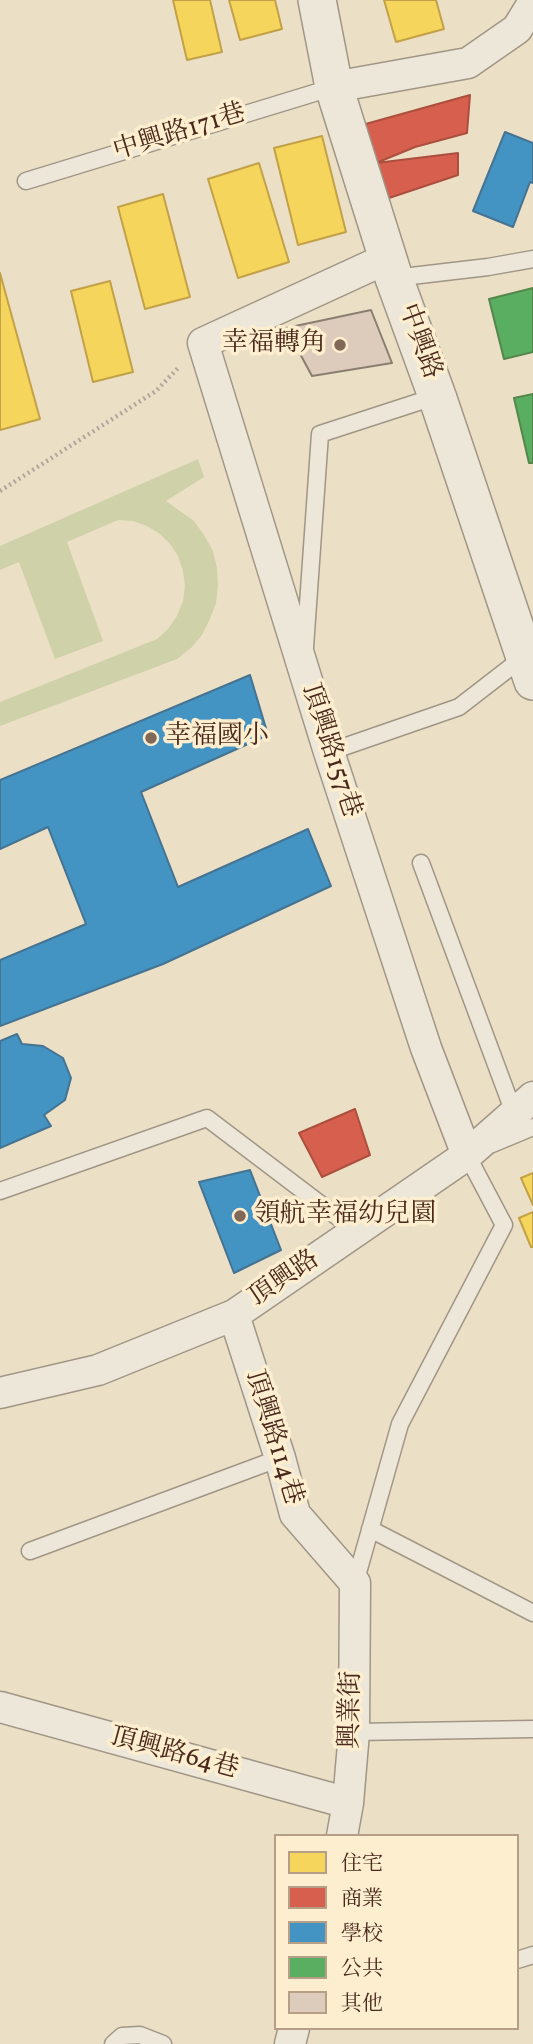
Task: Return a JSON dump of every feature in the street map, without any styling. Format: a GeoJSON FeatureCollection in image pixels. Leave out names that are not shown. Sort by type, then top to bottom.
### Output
{"type":"FeatureCollection","features":[{"type":"Feature","properties":{"kind":"street","name":"中興路"},"geometry":{"type":"LineString","coordinates":[[317,0],[334,87],[391,268],[530,663]]}},
{"type":"Feature","properties":{"kind":"street"},"geometry":{"type":"LineString","coordinates":[[334,87],[468,63],[517,29],[533,4]]}},
{"type":"Feature","properties":{"kind":"street"},"geometry":{"type":"LineString","coordinates":[[203,343],[391,268]]}},
{"type":"Feature","properties":{"kind":"street","name":"頂興路157巷"},"geometry":{"type":"LineString","coordinates":[[203,343],[329,752],[426,1048],[467,1155]]}},
{"type":"Feature","properties":{"kind":"street","name":"頂興路"},"geometry":{"type":"LineString","coordinates":[[0,1394],[98,1370],[234,1315],[527,1112]]}},
{"type":"Feature","properties":{"kind":"street","name":"頂興路114巷"},"geometry":{"type":"LineString","coordinates":[[234,1315],[281,1458],[295,1514],[355,1583]]}},
{"type":"Feature","properties":{"kind":"street","name":"興業街"},"geometry":{"type":"LineString","coordinates":[[342,1834],[355,1732],[355,1583]]}},
{"type":"Feature","properties":{"kind":"street","name":"頂興路64巷"},"geometry":{"type":"LineString","coordinates":[[0,1707],[348,1803]]}},
{"type":"Feature","properties":{"kind":"lane","name":"中興路171巷"},"geometry":{"type":"LineString","coordinates":[[26,181],[334,87]]}},
{"type":"Feature","properties":{"kind":"lane"},"geometry":{"type":"LineString","coordinates":[[391,268],[488,267],[533,259]]}},
{"type":"Feature","properties":{"kind":"lane"},"geometry":{"type":"LineString","coordinates":[[303,668],[320,434],[438,396]]}},
{"type":"Feature","properties":{"kind":"lane"},"geometry":{"type":"LineString","coordinates":[[329,752],[459,707],[530,663]]}},
{"type":"Feature","properties":{"kind":"lane"},"geometry":{"type":"LineString","coordinates":[[422,863],[527,1112]]}},
{"type":"Feature","properties":{"kind":"lane"},"geometry":{"type":"LineString","coordinates":[[0,1191],[207,1118],[356,1231]]}},
{"type":"Feature","properties":{"kind":"lane"},"geometry":{"type":"LineString","coordinates":[[355,1583],[400,1424],[504,1225],[467,1155]]}},
{"type":"Feature","properties":{"kind":"lane"},"geometry":{"type":"LineString","coordinates":[[30,1551],[281,1458]]}},
{"type":"Feature","properties":{"kind":"lane"},"geometry":{"type":"LineString","coordinates":[[370,1529],[533,1613]]}},
{"type":"Feature","properties":{"kind":"lane"},"geometry":{"type":"LineString","coordinates":[[355,1732],[533,1729]]}},
{"type":"Feature","properties":{"kind":"lane"},"geometry":{"type":"LineString","coordinates":[[113,2044],[122,2036],[140,2035],[163,2044]]}},
{"type":"Feature","properties":{"kind":"path"},"geometry":{"type":"LineString","coordinates":[[0,491],[156,391],[203,343]]}},
{"type":"Feature","properties":{"kind":"green space"},"geometry":{"type":"Polygon","coordinates":[[[198,459],[204,477],[166,501],[194,521],[213,551],[218,585],[216,603],[202,635],[177,659],[0,726],[0,702],[157,639],[177,616],[185,586],[178,556],[160,534],[147,526],[118,520],[67,542],[103,641],[55,659],[19,562],[0,570],[0,546],[198,459]]]}},
{"type":"Feature","properties":{"kind":"building: 住宅"},"geometry":{"type":"Polygon","coordinates":[[[173,0],[210,0],[222,52],[187,60],[173,0]]]}},
{"type":"Feature","properties":{"kind":"building: 住宅"},"geometry":{"type":"Polygon","coordinates":[[[229,0],[275,0],[282,29],[240,40],[229,0]]]}},
{"type":"Feature","properties":{"kind":"building: 住宅"},"geometry":{"type":"Polygon","coordinates":[[[384,0],[436,0],[444,29],[396,42],[384,0]]]}},
{"type":"Feature","properties":{"kind":"building: 住宅"},"geometry":{"type":"Polygon","coordinates":[[[322,136],[346,232],[298,245],[274,148],[322,136]]]}},
{"type":"Feature","properties":{"kind":"building: 住宅"},"geometry":{"type":"Polygon","coordinates":[[[259,163],[289,262],[238,278],[208,179],[259,163]]]}},
{"type":"Feature","properties":{"kind":"building: 住宅"},"geometry":{"type":"Polygon","coordinates":[[[163,194],[190,297],[145,309],[118,207],[163,194]]]}},
{"type":"Feature","properties":{"kind":"building: 住宅"},"geometry":{"type":"Polygon","coordinates":[[[0,273],[40,419],[0,430],[0,273]]]}},
{"type":"Feature","properties":{"kind":"building: 住宅"},"geometry":{"type":"Polygon","coordinates":[[[110,281],[133,372],[93,382],[71,291],[110,281]]]}},
{"type":"Feature","properties":{"kind":"building: 住宅"},"geometry":{"type":"Polygon","coordinates":[[[533,1173],[533,1205],[521,1178],[533,1173]]]}},
{"type":"Feature","properties":{"kind":"building: 住宅"},"geometry":{"type":"Polygon","coordinates":[[[533,1212],[533,1247],[531,1247],[519,1218],[533,1212]]]}},
{"type":"Feature","properties":{"kind":"building: 商業"},"geometry":{"type":"Polygon","coordinates":[[[470,95],[467,133],[415,147],[376,163],[362,125],[470,95]]]}},
{"type":"Feature","properties":{"kind":"building: 商業"},"geometry":{"type":"Polygon","coordinates":[[[458,153],[458,175],[389,198],[376,163],[458,153]]]}},
{"type":"Feature","properties":{"kind":"building: 商業"},"geometry":{"type":"Polygon","coordinates":[[[355,1109],[370,1155],[322,1177],[299,1133],[355,1109]]]}},
{"type":"Feature","properties":{"kind":"building: 學校"},"geometry":{"type":"Polygon","coordinates":[[[505,132],[533,143],[533,183],[530,182],[513,227],[473,211],[505,132]]]}},
{"type":"Feature","properties":{"kind":"building: 學校"},"geometry":{"type":"Polygon","coordinates":[[[250,675],[268,735],[141,792],[178,887],[308,829],[331,886],[163,964],[0,1026],[0,960],[86,924],[48,827],[0,849],[0,780],[250,675]]]}},
{"type":"Feature","properties":{"kind":"building: 學校"},"geometry":{"type":"Polygon","coordinates":[[[17,1034],[22,1044],[43,1046],[63,1058],[71,1078],[65,1100],[44,1115],[51,1126],[0,1148],[0,1041],[17,1034]]]}},
{"type":"Feature","properties":{"kind":"building: 學校","name":"領航幸福幼兒園"},"geometry":{"type":"Polygon","coordinates":[[[250,1170],[281,1250],[234,1273],[199,1182],[250,1170]]]}},
{"type":"Feature","properties":{"kind":"building: 公共"},"geometry":{"type":"Polygon","coordinates":[[[533,288],[533,352],[504,359],[489,299],[533,288]]]}},
{"type":"Feature","properties":{"kind":"building: 公共"},"geometry":{"type":"Polygon","coordinates":[[[533,394],[533,463],[529,463],[514,398],[533,394]]]}},
{"type":"Feature","properties":{"kind":"building: 其他","name":"幸福轉角"},"geometry":{"type":"Polygon","coordinates":[[[371,310],[392,363],[312,376],[286,328],[371,310]]]}},
{"type":"Feature","properties":{"kind":"place","name":"幸福轉角"},"geometry":{"type":"Point","coordinates":[340,345]}},
{"type":"Feature","properties":{"kind":"place","name":"幸福國小"},"geometry":{"type":"Point","coordinates":[151,738]}},
{"type":"Feature","properties":{"kind":"place","name":"領航幸福幼兒園"},"geometry":{"type":"Point","coordinates":[240,1216]}}]}
